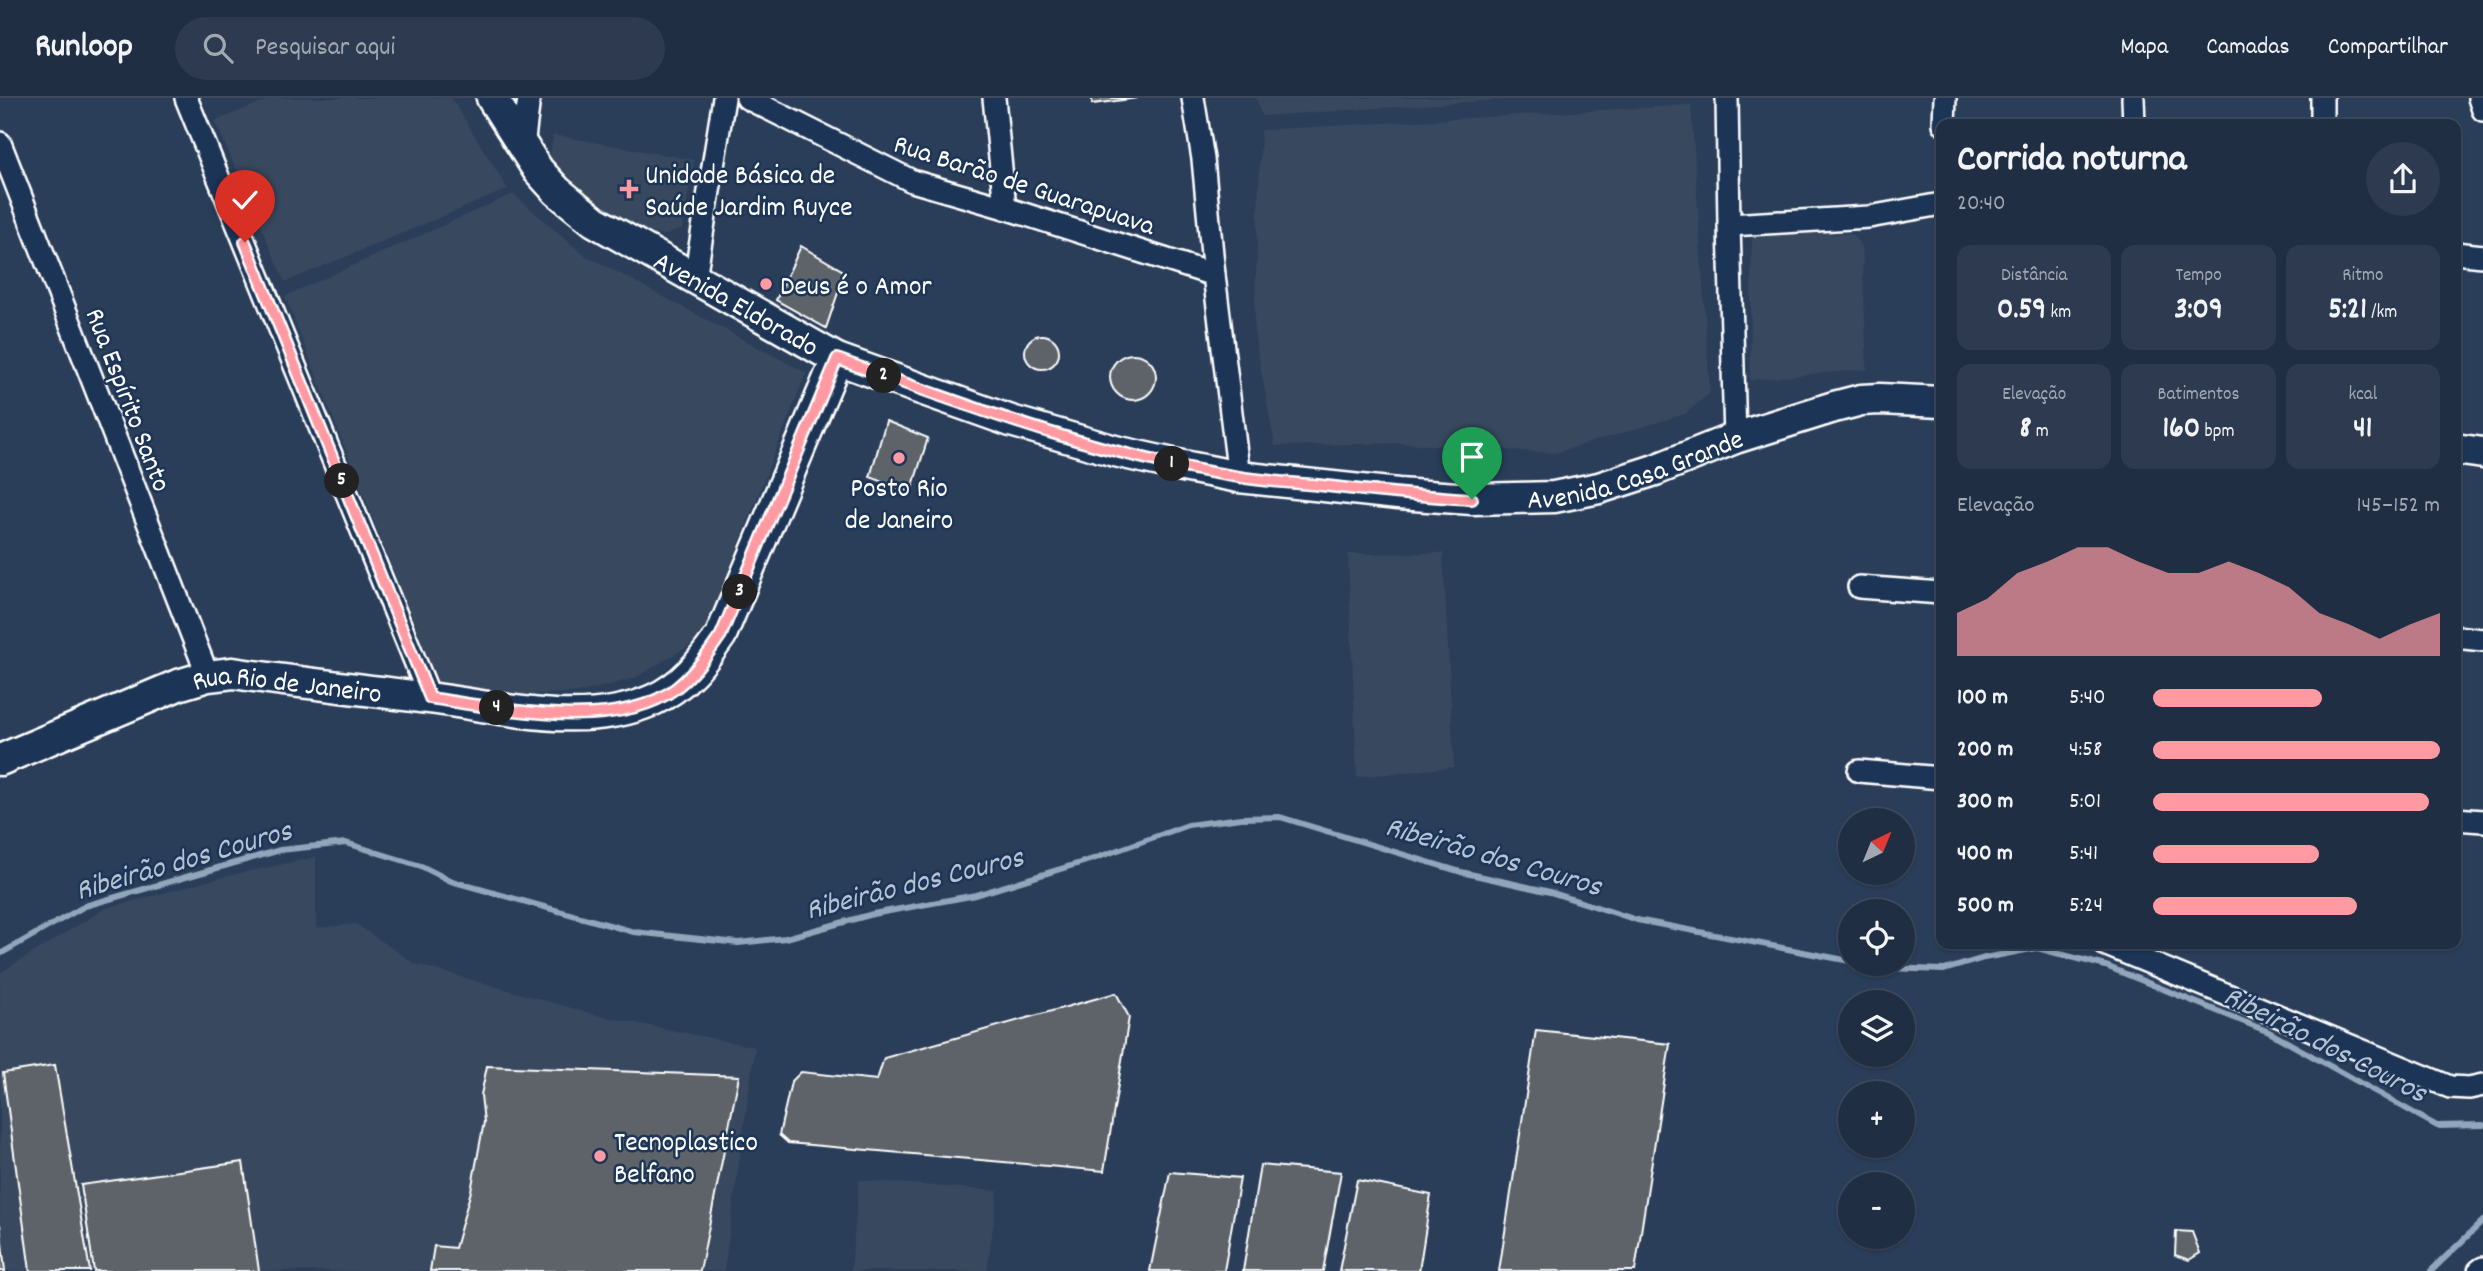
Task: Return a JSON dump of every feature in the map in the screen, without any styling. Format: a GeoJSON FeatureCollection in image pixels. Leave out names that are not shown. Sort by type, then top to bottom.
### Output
{"type":"FeatureCollection","features":[{"type":"Feature","properties":{"kind":"main road","name":"Avenida Eldorado"},"geometry":{"type":"LineString","coordinates":[[492,98],[538,170],[557,191],[587,215],[624,240],[837,359],[1011,421],[1115,450],[1239,477]]}},
{"type":"Feature","properties":{"kind":"main road","name":"Rua Rio de Janeiro"},"geometry":{"type":"LineString","coordinates":[[0,760],[178,685],[208,676],[233,673],[545,715],[611,713],[652,701],[674,689],[699,666],[721,635],[837,359]]}},
{"type":"Feature","properties":{"kind":"main road","name":"Avenida Casa Grande"},"geometry":{"type":"LineString","coordinates":[[1239,477],[1472,499],[1553,497],[1599,488],[1656,470],[1735,438],[1861,400],[1936,402]]}},
{"type":"Feature","properties":{"kind":"main road"},"geometry":{"type":"LineString","coordinates":[[2461,450],[2483,453]]}},
{"type":"Feature","properties":{"kind":"street"},"geometry":{"type":"LineString","coordinates":[[187,98],[430,698]]}},
{"type":"Feature","properties":{"kind":"street"},"geometry":{"type":"LineString","coordinates":[[523,147],[529,98]]}},
{"type":"Feature","properties":{"kind":"street"},"geometry":{"type":"LineString","coordinates":[[695,278],[724,98]]}},
{"type":"Feature","properties":{"kind":"street","name":"Rua Barão de Guarapuava"},"geometry":{"type":"LineString","coordinates":[[747,98],[912,181],[1214,275]]}},
{"type":"Feature","properties":{"kind":"street"},"geometry":{"type":"LineString","coordinates":[[994,98],[1005,208]]}},
{"type":"Feature","properties":{"kind":"street"},"geometry":{"type":"LineString","coordinates":[[1193,98],[1203,159],[1214,275],[1239,477]]}},
{"type":"Feature","properties":{"kind":"street"},"geometry":{"type":"LineString","coordinates":[[1727,98],[1735,438]]}},
{"type":"Feature","properties":{"kind":"street"},"geometry":{"type":"LineString","coordinates":[[1944,119],[1945,98]]}},
{"type":"Feature","properties":{"kind":"street"},"geometry":{"type":"LineString","coordinates":[[2133,98],[2134,119]]}},
{"type":"Feature","properties":{"kind":"street"},"geometry":{"type":"LineString","coordinates":[[2322,98],[2322,119]]}},
{"type":"Feature","properties":{"kind":"street"},"geometry":{"type":"LineString","coordinates":[[2479,98],[2483,110]]}},
{"type":"Feature","properties":{"kind":"street","name":"Rua Espírito Santo"},"geometry":{"type":"LineString","coordinates":[[0,143],[208,676]]}},
{"type":"Feature","properties":{"kind":"street"},"geometry":{"type":"LineString","coordinates":[[1728,225],[1869,217],[1936,205]]}},
{"type":"Feature","properties":{"kind":"street"},"geometry":{"type":"LineString","coordinates":[[2461,254],[2483,256]]}},
{"type":"Feature","properties":{"kind":"street"},"geometry":{"type":"LineString","coordinates":[[1858,587],[1936,593]]}},
{"type":"Feature","properties":{"kind":"street"},"geometry":{"type":"LineString","coordinates":[[2461,638],[2483,640]]}},
{"type":"Feature","properties":{"kind":"street"},"geometry":{"type":"LineString","coordinates":[[1858,771],[1936,778]]}},
{"type":"Feature","properties":{"kind":"street"},"geometry":{"type":"LineString","coordinates":[[2461,820],[2483,821]]}},
{"type":"Feature","properties":{"kind":"street"},"geometry":{"type":"LineString","coordinates":[[2116,949],[2450,1087],[2469,1088],[2483,1085]]}},
{"type":"Feature","properties":{"kind":"shaded area"},"geometry":{"type":"Polygon","coordinates":[[[273,98],[451,98],[508,189],[285,282],[215,121],[273,98]]]}},
{"type":"Feature","properties":{"kind":"shaded area"},"geometry":{"type":"Polygon","coordinates":[[[1256,98],[1526,98],[1262,116],[1256,98]]]}},
{"type":"Feature","properties":{"kind":"shaded area"},"geometry":{"type":"Polygon","coordinates":[[[1691,105],[1710,393],[1685,414],[1555,453],[1399,443],[1275,446],[1254,332],[1261,130],[1691,105]]]}},
{"type":"Feature","properties":{"kind":"shaded area","name":"Unidade Básica de Saúde Jardim Ruyce"},"geometry":{"type":"Polygon","coordinates":[[[553,135],[694,160],[682,229],[665,235],[637,230],[589,204],[548,174],[553,135]]]}},
{"type":"Feature","properties":{"kind":"shaded area"},"geometry":{"type":"Polygon","coordinates":[[[513,194],[583,254],[806,373],[702,638],[635,678],[582,692],[523,695],[440,688],[285,296],[513,194]]]}},
{"type":"Feature","properties":{"kind":"shaded area"},"geometry":{"type":"Polygon","coordinates":[[[1752,232],[1852,234],[1862,248],[1867,369],[1750,380],[1752,232]]]}},
{"type":"Feature","properties":{"kind":"shaded area"},"geometry":{"type":"Polygon","coordinates":[[[1443,553],[1454,767],[1357,777],[1348,554],[1443,553]]]}},
{"type":"Feature","properties":{"kind":"shaded area"},"geometry":{"type":"Polygon","coordinates":[[[316,857],[316,928],[356,924],[415,964],[596,1015],[755,1047],[724,1271],[0,1271],[0,973],[104,909],[227,876],[316,857]]]}},
{"type":"Feature","properties":{"kind":"shaded area"},"geometry":{"type":"Polygon","coordinates":[[[859,1180],[998,1191],[987,1271],[851,1271],[859,1180]]]}},
{"type":"Feature","properties":{"kind":"building"},"geometry":{"type":"Polygon","coordinates":[[[1092,98],[1138,98],[1092,104],[1092,98]]]}},
{"type":"Feature","properties":{"kind":"building"},"geometry":{"type":"Polygon","coordinates":[[[801,246],[845,272],[826,328],[776,300],[801,246]]]}},
{"type":"Feature","properties":{"kind":"building"},"geometry":{"type":"Polygon","coordinates":[[[1042,335],[1054,340],[1059,352],[1054,364],[1042,369],[1030,364],[1025,352],[1030,340],[1042,335]]]}},
{"type":"Feature","properties":{"kind":"building"},"geometry":{"type":"Polygon","coordinates":[[[1133,354],[1149,361],[1156,377],[1149,393],[1133,400],[1117,393],[1110,377],[1117,361],[1133,354]]]}},
{"type":"Feature","properties":{"kind":"building","name":"Posto Rio de Janeiro"},"geometry":{"type":"Polygon","coordinates":[[[886,421],[928,438],[911,492],[870,477],[886,421]]]}},
{"type":"Feature","properties":{"kind":"building"},"geometry":{"type":"Polygon","coordinates":[[[1116,993],[1129,1017],[1104,1171],[788,1143],[779,1135],[791,1082],[801,1072],[877,1080],[884,1058],[1116,993]]]}},
{"type":"Feature","properties":{"kind":"building"},"geometry":{"type":"Polygon","coordinates":[[[1536,1030],[1670,1044],[1635,1271],[1499,1271],[1536,1030]]]}},
{"type":"Feature","properties":{"kind":"building"},"geometry":{"type":"Polygon","coordinates":[[[55,1065],[90,1271],[30,1271],[3,1073],[55,1065]]]}},
{"type":"Feature","properties":{"kind":"building","name":"Tecnoplastico Belfano"},"geometry":{"type":"Polygon","coordinates":[[[487,1066],[739,1076],[700,1271],[430,1271],[434,1246],[455,1248],[471,1191],[484,1122],[481,1095],[487,1066]]]}},
{"type":"Feature","properties":{"kind":"building"},"geometry":{"type":"Polygon","coordinates":[[[243,1162],[259,1271],[94,1271],[81,1185],[243,1162]]]}},
{"type":"Feature","properties":{"kind":"building"},"geometry":{"type":"Polygon","coordinates":[[[1260,1165],[1341,1172],[1323,1271],[1243,1271],[1260,1165]]]}},
{"type":"Feature","properties":{"kind":"building"},"geometry":{"type":"Polygon","coordinates":[[[1170,1172],[1240,1178],[1224,1271],[1150,1271],[1170,1172]]]}},
{"type":"Feature","properties":{"kind":"building"},"geometry":{"type":"Polygon","coordinates":[[[1357,1180],[1431,1195],[1419,1271],[1339,1271],[1357,1180]]]}},
{"type":"Feature","properties":{"kind":"building"},"geometry":{"type":"Polygon","coordinates":[[[0,1224],[5,1271],[0,1271],[0,1224]]]}},
{"type":"Feature","properties":{"kind":"building"},"geometry":{"type":"Polygon","coordinates":[[[2176,1231],[2192,1232],[2200,1253],[2189,1260],[2175,1255],[2176,1231]]]}},
{"type":"Feature","properties":{"kind":"waterway","name":"Ribeirão dos Couros"},"geometry":{"type":"LineString","coordinates":[[0,954],[85,906],[280,850],[346,843],[421,866],[451,881],[634,932],[738,943],[786,938],[873,914],[976,895],[1093,859],[1188,825],[1241,818],[1280,817],[1461,872],[1550,892],[1637,920],[1838,959]]}},
{"type":"Feature","properties":{"kind":"waterway","name":"Ribeirão dos Couros"},"geometry":{"type":"LineString","coordinates":[[1915,969],[1944,970],[1984,958],[2032,949]]}},
{"type":"Feature","properties":{"kind":"waterway","name":"Ribeirão dos Couros"},"geometry":{"type":"LineString","coordinates":[[2041,949],[2106,966],[2269,1032],[2437,1126],[2483,1125]]}},
{"type":"Feature","properties":{"kind":"waterway"},"geometry":{"type":"LineString","coordinates":[[2431,1271],[2483,1221]]}},
{"type":"Feature","properties":{"kind":"place","name":"Unidade Básica de Saúde Jardim Ruyce"},"geometry":{"type":"Point","coordinates":[629,189]}},
{"type":"Feature","properties":{"kind":"place","name":"Deus é o Amor"},"geometry":{"type":"Point","coordinates":[766,284]}},
{"type":"Feature","properties":{"kind":"place","name":"Posto Rio de Janeiro"},"geometry":{"type":"Point","coordinates":[899,458]}},
{"type":"Feature","properties":{"kind":"place","name":"Tecnoplastico Belfano"},"geometry":{"type":"Point","coordinates":[600,1156]}},
{"type":"Feature","properties":{"kind":"route"},"geometry":{"type":"LineString","coordinates":[[245,242],[430,698],[545,715],[611,713],[652,701],[674,689],[699,666],[721,635],[837,359],[1011,421],[1178,465],[1239,477],[1472,499]]}}]}
